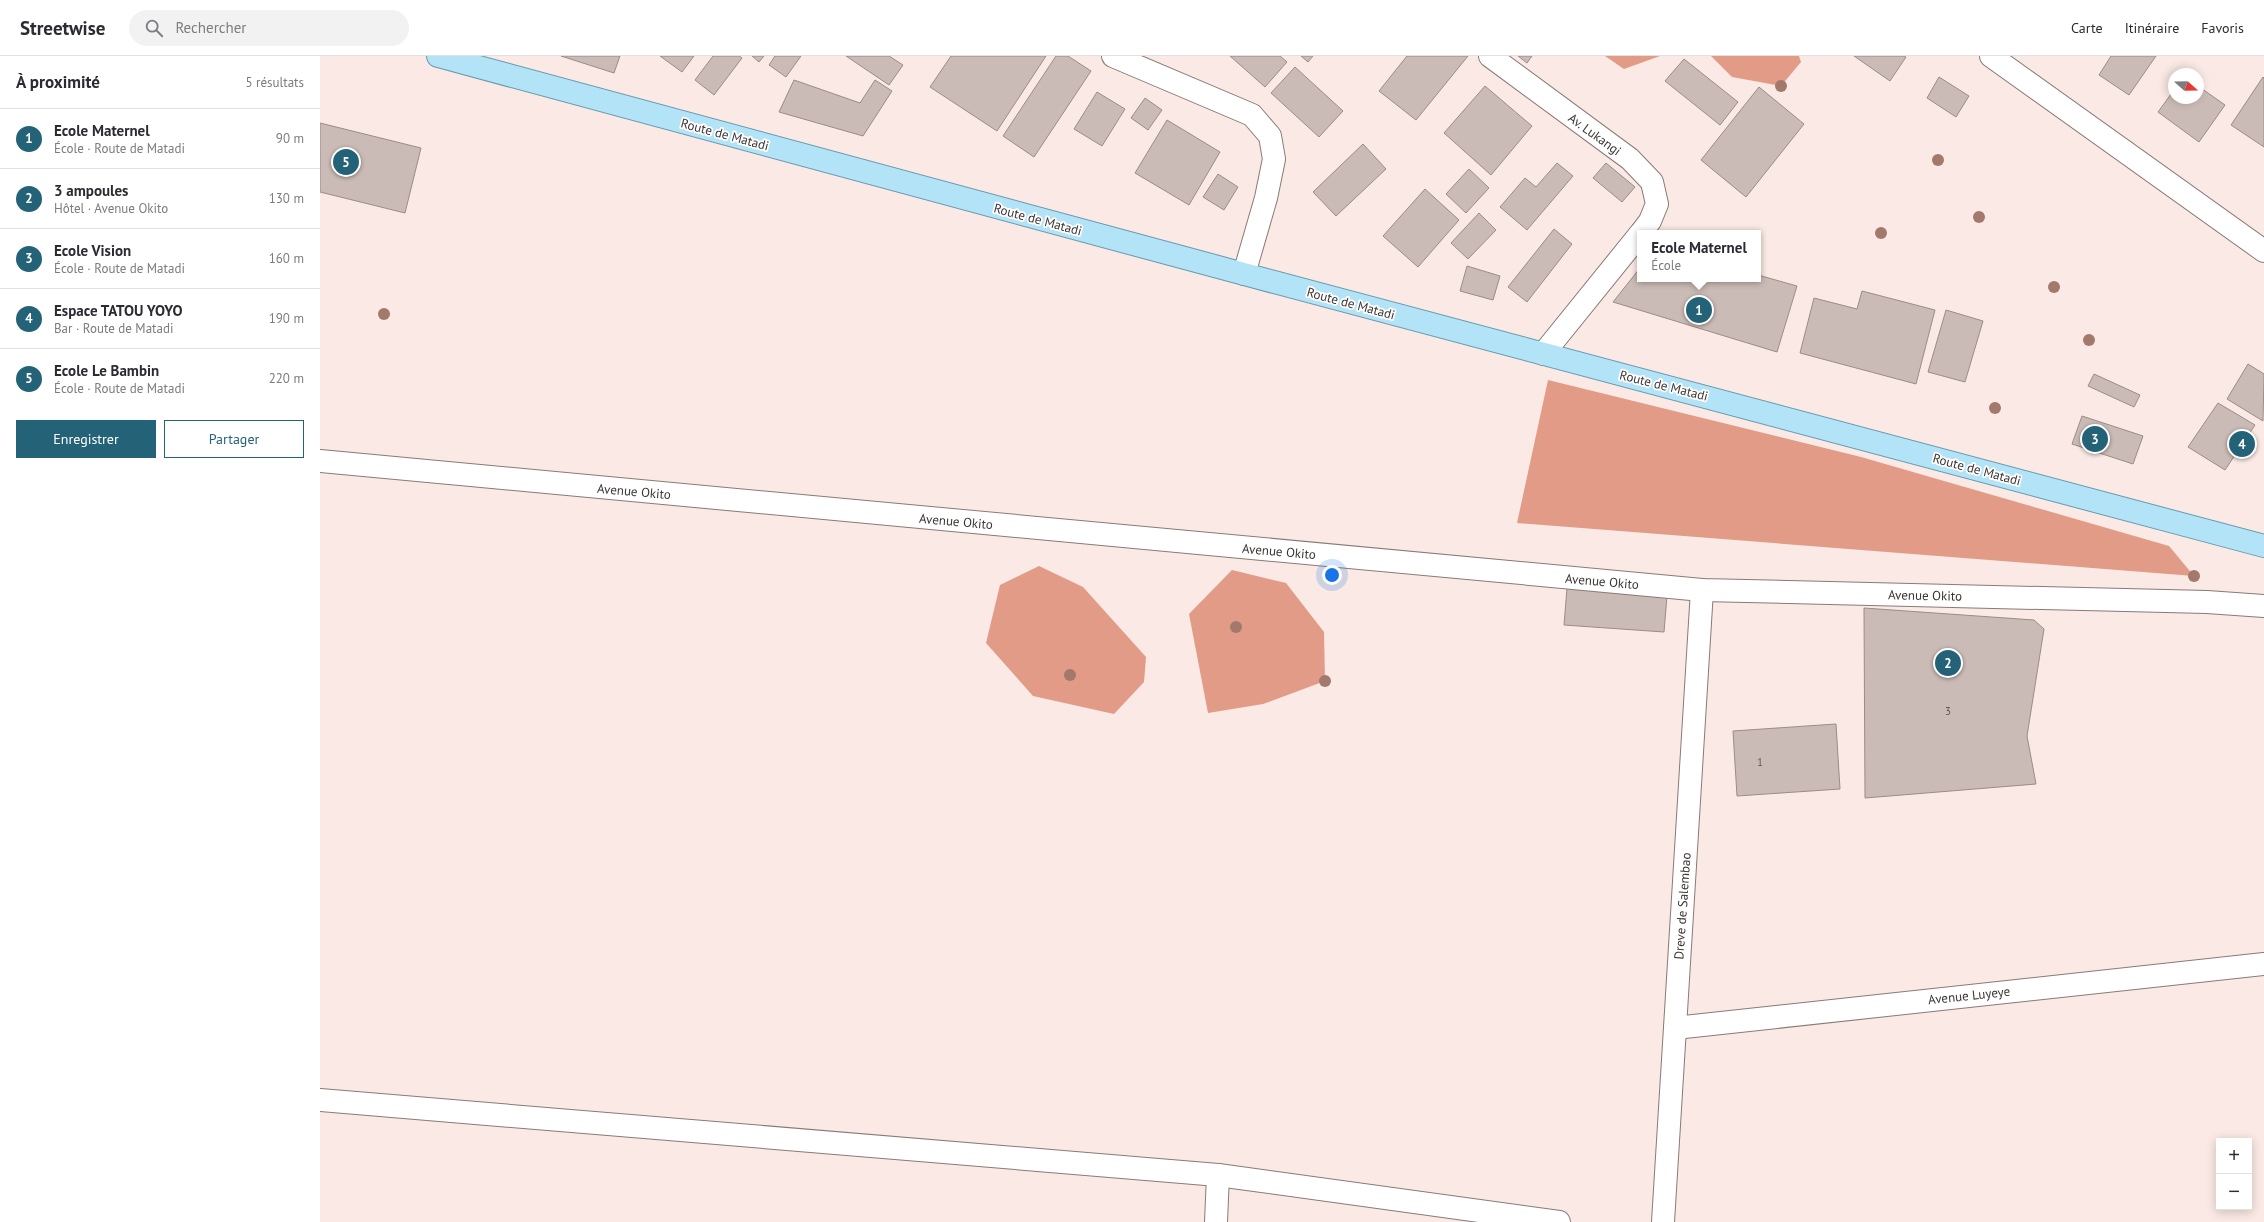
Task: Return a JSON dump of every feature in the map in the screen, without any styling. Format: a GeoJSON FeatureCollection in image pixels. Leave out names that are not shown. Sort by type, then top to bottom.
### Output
{"type":"FeatureCollection","features":[{"type":"Feature","properties":{"kind":"main road","name":"Route de Matadi"},"geometry":{"type":"LineString","coordinates":[[448,57],[1244,274],[2264,546]]}},
{"type":"Feature","properties":{"kind":"street"},"geometry":{"type":"LineString","coordinates":[[1113,56],[1201,95],[1252,114],[1270,136],[1274,159],[1266,198],[1244,274]]}},
{"type":"Feature","properties":{"kind":"street","name":"Av. Lukangi"},"geometry":{"type":"LineString","coordinates":[[1490,56],[1630,160],[1652,182],[1658,204],[1650,221],[1643,230]]}},
{"type":"Feature","properties":{"kind":"street"},"geometry":{"type":"LineString","coordinates":[[1991,56],[2264,251]]}},
{"type":"Feature","properties":{"kind":"street","name":"Av. Lukangi"},"geometry":{"type":"LineString","coordinates":[[1543,354],[1637,238]]}},
{"type":"Feature","properties":{"kind":"street","name":"Avenue Okito"},"geometry":{"type":"LineString","coordinates":[[320,462],[1702,590],[2208,602],[2264,606]]}},
{"type":"Feature","properties":{"kind":"street","name":"Dreve de Salembao"},"geometry":{"type":"LineString","coordinates":[[1663,1222],[1702,590]]}},
{"type":"Feature","properties":{"kind":"street","name":"Avenue Luyeye"},"geometry":{"type":"LineString","coordinates":[[1675,1028],[2264,964]]}},
{"type":"Feature","properties":{"kind":"street"},"geometry":{"type":"LineString","coordinates":[[320,1100],[1218,1175],[1559,1222]]}},
{"type":"Feature","properties":{"kind":"street"},"geometry":{"type":"LineString","coordinates":[[1216,1222],[1218,1175]]}},
{"type":"Feature","properties":{"kind":"shaded area"},"geometry":{"type":"Polygon","coordinates":[[[1605,56],[1660,56],[1624,69],[1605,56]]]}},
{"type":"Feature","properties":{"kind":"shaded area"},"geometry":{"type":"Polygon","coordinates":[[[1711,56],[1799,56],[1801,62],[1781,86],[1732,77],[1711,56]]]}},
{"type":"Feature","properties":{"kind":"shaded area"},"geometry":{"type":"Polygon","coordinates":[[[1548,380],[1861,457],[2169,546],[2194,576],[1517,523],[1548,380]]]}},
{"type":"Feature","properties":{"kind":"shaded area"},"geometry":{"type":"Polygon","coordinates":[[[1039,566],[1083,587],[1146,657],[1144,682],[1114,714],[1033,696],[986,643],[1000,585],[1039,566]]]}},
{"type":"Feature","properties":{"kind":"shaded area"},"geometry":{"type":"Polygon","coordinates":[[[1232,570],[1286,583],[1324,632],[1325,681],[1263,704],[1208,713],[1189,614],[1232,570]]]}},
{"type":"Feature","properties":{"kind":"building"},"geometry":{"type":"Polygon","coordinates":[[[561,56],[620,56],[614,73],[561,56]]]}},
{"type":"Feature","properties":{"kind":"building"},"geometry":{"type":"Polygon","coordinates":[[[660,56],[694,56],[682,72],[660,56]]]}},
{"type":"Feature","properties":{"kind":"building"},"geometry":{"type":"Polygon","coordinates":[[[713,56],[739,56],[742,58],[714,95],[695,80],[713,56]]]}},
{"type":"Feature","properties":{"kind":"building"},"geometry":{"type":"Polygon","coordinates":[[[752,56],[764,56],[759,62],[752,56]]]}},
{"type":"Feature","properties":{"kind":"building"},"geometry":{"type":"Polygon","coordinates":[[[775,56],[801,56],[786,77],[769,65],[775,56]]]}},
{"type":"Feature","properties":{"kind":"building"},"geometry":{"type":"Polygon","coordinates":[[[846,56],[889,56],[903,65],[889,85],[846,56]]]}},
{"type":"Feature","properties":{"kind":"building"},"geometry":{"type":"Polygon","coordinates":[[[951,56],[1046,56],[997,131],[930,87],[951,56]]]}},
{"type":"Feature","properties":{"kind":"building"},"geometry":{"type":"Polygon","coordinates":[[[1056,56],[1068,56],[1091,71],[1034,157],[1003,136],[1056,56]]]}},
{"type":"Feature","properties":{"kind":"building"},"geometry":{"type":"Polygon","coordinates":[[[1230,56],[1280,56],[1287,62],[1265,87],[1230,56]]]}},
{"type":"Feature","properties":{"kind":"building"},"geometry":{"type":"Polygon","coordinates":[[[1301,56],[1313,56],[1308,62],[1301,56]]]}},
{"type":"Feature","properties":{"kind":"building"},"geometry":{"type":"Polygon","coordinates":[[[1407,56],[1468,56],[1416,120],[1379,91],[1407,56]]]}},
{"type":"Feature","properties":{"kind":"building"},"geometry":{"type":"Polygon","coordinates":[[[1518,56],[1532,56],[1527,63],[1518,56]]]}},
{"type":"Feature","properties":{"kind":"building"},"geometry":{"type":"Polygon","coordinates":[[[1854,56],[1904,56],[1906,57],[1890,81],[1854,56]]]}},
{"type":"Feature","properties":{"kind":"building"},"geometry":{"type":"Polygon","coordinates":[[[2111,56],[2156,56],[2129,95],[2099,75],[2111,56]]]}},
{"type":"Feature","properties":{"kind":"building"},"geometry":{"type":"Polygon","coordinates":[[[1684,59],[1738,102],[1720,125],[1665,81],[1684,59]]]}},
{"type":"Feature","properties":{"kind":"building"},"geometry":{"type":"Polygon","coordinates":[[[1295,67],[1343,111],[1319,137],[1271,93],[1295,67]]]}},
{"type":"Feature","properties":{"kind":"building"},"geometry":{"type":"Polygon","coordinates":[[[1939,77],[1969,96],[1956,117],[1927,98],[1939,77]]]}},
{"type":"Feature","properties":{"kind":"building"},"geometry":{"type":"Polygon","coordinates":[[[2263,77],[2264,78],[2264,147],[2231,125],[2263,77]]]}},
{"type":"Feature","properties":{"kind":"building"},"geometry":{"type":"Polygon","coordinates":[[[794,80],[860,103],[875,80],[892,91],[863,136],[779,112],[794,80]]]}},
{"type":"Feature","properties":{"kind":"building"},"geometry":{"type":"Polygon","coordinates":[[[1485,86],[1532,126],[1491,175],[1444,133],[1485,86]]]}},
{"type":"Feature","properties":{"kind":"building"},"geometry":{"type":"Polygon","coordinates":[[[1759,87],[1804,124],[1746,197],[1701,160],[1759,87]]]}},
{"type":"Feature","properties":{"kind":"building"},"geometry":{"type":"Polygon","coordinates":[[[2204,90],[2225,105],[2199,142],[2158,112],[2168,98],[2168,104],[2204,104],[2204,90]]]}},
{"type":"Feature","properties":{"kind":"building"},"geometry":{"type":"Polygon","coordinates":[[[1097,92],[1125,109],[1102,146],[1074,129],[1097,92]]]}},
{"type":"Feature","properties":{"kind":"building"},"geometry":{"type":"Polygon","coordinates":[[[1145,98],[1162,110],[1148,130],[1131,118],[1145,98]]]}},
{"type":"Feature","properties":{"kind":"building"},"geometry":{"type":"Polygon","coordinates":[[[1167,120],[1220,152],[1189,205],[1135,173],[1167,120]]]}},
{"type":"Feature","properties":{"kind":"building"},"geometry":{"type":"Polygon","coordinates":[[[320,123],[421,148],[405,213],[320,192],[320,123]]]}},
{"type":"Feature","properties":{"kind":"building"},"geometry":{"type":"Polygon","coordinates":[[[1363,144],[1386,169],[1336,216],[1313,192],[1363,144]]]}},
{"type":"Feature","properties":{"kind":"building"},"geometry":{"type":"Polygon","coordinates":[[[1557,163],[1573,176],[1527,230],[1500,207],[1525,178],[1536,187],[1557,163]]]}},
{"type":"Feature","properties":{"kind":"building"},"geometry":{"type":"Polygon","coordinates":[[[1606,163],[1635,187],[1622,202],[1593,178],[1606,163]]]}},
{"type":"Feature","properties":{"kind":"building"},"geometry":{"type":"Polygon","coordinates":[[[1469,169],[1489,188],[1466,213],[1446,194],[1469,169]]]}},
{"type":"Feature","properties":{"kind":"building"},"geometry":{"type":"Polygon","coordinates":[[[1218,174],[1238,187],[1224,210],[1203,197],[1218,174]]]}},
{"type":"Feature","properties":{"kind":"building"},"geometry":{"type":"Polygon","coordinates":[[[1425,189],[1459,220],[1418,267],[1383,236],[1425,189]]]}},
{"type":"Feature","properties":{"kind":"building"},"geometry":{"type":"Polygon","coordinates":[[[1479,213],[1496,230],[1468,259],[1451,243],[1479,213]]]}},
{"type":"Feature","properties":{"kind":"building"},"geometry":{"type":"Polygon","coordinates":[[[1554,229],[1572,244],[1527,302],[1508,287],[1554,229]]]}},
{"type":"Feature","properties":{"kind":"building"},"geometry":{"type":"Polygon","coordinates":[[[1467,266],[1500,276],[1493,300],[1460,291],[1467,266]]]}},
{"type":"Feature","properties":{"kind":"building"},"geometry":{"type":"Polygon","coordinates":[[[1637,272],[1637,282],[1761,282],[1761,276],[1797,286],[1777,352],[1613,302],[1637,272]]]}},
{"type":"Feature","properties":{"kind":"building"},"geometry":{"type":"Polygon","coordinates":[[[1862,291],[1935,310],[1916,384],[1800,353],[1814,298],[1857,309],[1862,291]]]}},
{"type":"Feature","properties":{"kind":"building"},"geometry":{"type":"Polygon","coordinates":[[[1946,310],[1983,321],[1965,382],[1928,372],[1946,310]]]}},
{"type":"Feature","properties":{"kind":"building"},"geometry":{"type":"Polygon","coordinates":[[[2248,364],[2264,374],[2263,421],[2227,399],[2248,364]]]}},
{"type":"Feature","properties":{"kind":"building"},"geometry":{"type":"Polygon","coordinates":[[[2094,374],[2140,395],[2134,407],[2088,386],[2094,374]]]}},
{"type":"Feature","properties":{"kind":"building"},"geometry":{"type":"Polygon","coordinates":[[[2218,403],[2255,425],[2225,470],[2188,447],[2218,403]]]}},
{"type":"Feature","properties":{"kind":"building"},"geometry":{"type":"Polygon","coordinates":[[[2082,416],[2143,436],[2133,464],[2072,444],[2082,416]]]}},
{"type":"Feature","properties":{"kind":"building"},"geometry":{"type":"Polygon","coordinates":[[[1567,588],[1667,596],[1664,632],[1564,625],[1567,588]]]}},
{"type":"Feature","properties":{"kind":"building"},"geometry":{"type":"Polygon","coordinates":[[[1864,608],[2034,620],[2044,629],[2027,736],[2036,784],[1865,798],[1864,608]]]}},
{"type":"Feature","properties":{"kind":"building"},"geometry":{"type":"Polygon","coordinates":[[[1836,724],[1840,789],[1737,796],[1733,731],[1836,724]]]}},
{"type":"Feature","properties":{"kind":"place","name":"Ecole Le Bambin"},"geometry":{"type":"Point","coordinates":[346,162]}},
{"type":"Feature","properties":{"kind":"place","name":"Ecole Maternel"},"geometry":{"type":"Point","coordinates":[1699,310]}},
{"type":"Feature","properties":{"kind":"place","name":"Ecole Vision"},"geometry":{"type":"Point","coordinates":[2095,439]}},
{"type":"Feature","properties":{"kind":"place","name":"Espace TATOU YOYO"},"geometry":{"type":"Point","coordinates":[2242,444]}},
{"type":"Feature","properties":{"kind":"place","name":"3 ampoules"},"geometry":{"type":"Point","coordinates":[1948,663]}}]}
